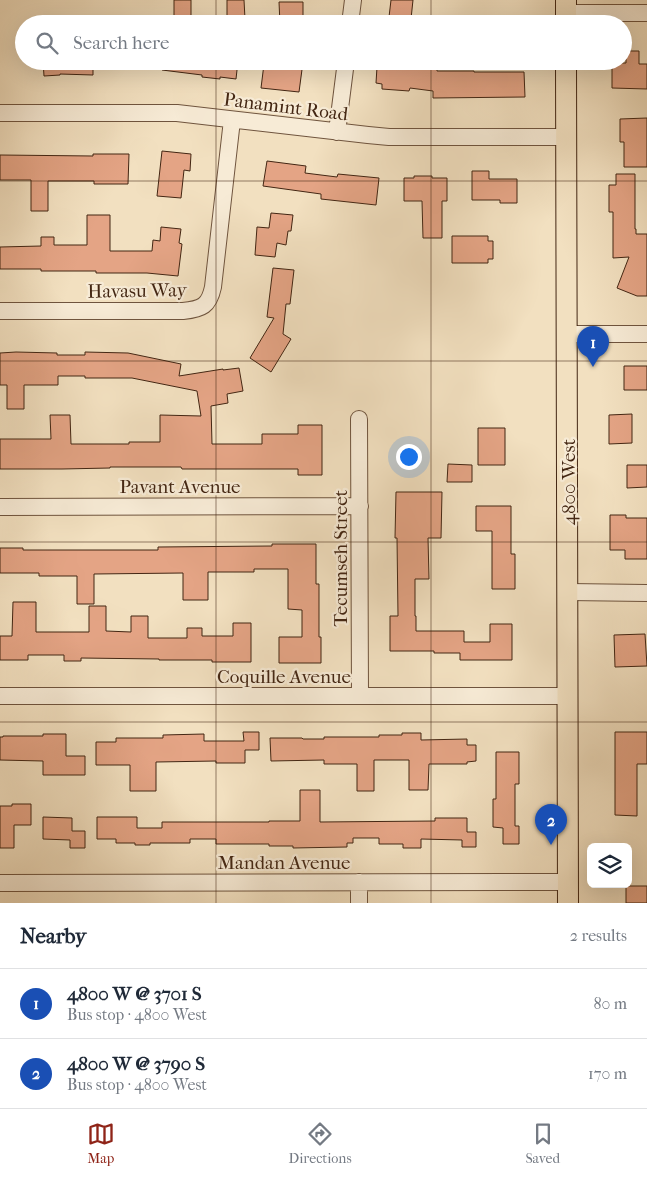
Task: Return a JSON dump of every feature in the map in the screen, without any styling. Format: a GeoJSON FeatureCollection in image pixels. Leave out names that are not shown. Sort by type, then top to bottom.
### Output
{"type":"FeatureCollection","features":[{"type":"Feature","properties":{"kind":"main road","name":"4800 West"},"geometry":{"type":"LineString","coordinates":[[566,70],[568,903]]}},
{"type":"Feature","properties":{"kind":"street"},"geometry":{"type":"LineString","coordinates":[[351,15],[353,0]]}},
{"type":"Feature","properties":{"kind":"street"},"geometry":{"type":"LineString","coordinates":[[566,12],[647,13]]}},
{"type":"Feature","properties":{"kind":"street"},"geometry":{"type":"LineString","coordinates":[[337,132],[345,70]]}},
{"type":"Feature","properties":{"kind":"street","name":"Panamint Road"},"geometry":{"type":"LineString","coordinates":[[0,113],[161,113],[389,137],[567,137]]}},
{"type":"Feature","properties":{"kind":"street","name":"Havasu Way"},"geometry":{"type":"LineString","coordinates":[[0,311],[183,311],[199,308],[206,304],[210,299],[213,287],[232,120]]}},
{"type":"Feature","properties":{"kind":"street"},"geometry":{"type":"LineString","coordinates":[[567,334],[647,334]]}},
{"type":"Feature","properties":{"kind":"street","name":"Tecumseh Street"},"geometry":{"type":"LineString","coordinates":[[359,419],[360,696]]}},
{"type":"Feature","properties":{"kind":"street","name":"Pavant Avenue"},"geometry":{"type":"LineString","coordinates":[[0,507],[360,506]]}},
{"type":"Feature","properties":{"kind":"street"},"geometry":{"type":"LineString","coordinates":[[568,592],[647,593]]}},
{"type":"Feature","properties":{"kind":"street","name":"Coquille Avenue"},"geometry":{"type":"LineString","coordinates":[[0,696],[568,696]]}},
{"type":"Feature","properties":{"kind":"street","name":"Mandan Avenue"},"geometry":{"type":"LineString","coordinates":[[0,882],[568,882]]}},
{"type":"Feature","properties":{"kind":"street"},"geometry":{"type":"LineString","coordinates":[[359,882],[359,903]]}},
{"type":"Feature","properties":{"kind":"building"},"geometry":{"type":"Polygon","coordinates":[[[174,0],[191,0],[191,15],[174,15],[174,0]]]}},
{"type":"Feature","properties":{"kind":"building"},"geometry":{"type":"Polygon","coordinates":[[[227,0],[244,0],[245,15],[227,15],[227,0]]]}},
{"type":"Feature","properties":{"kind":"building"},"geometry":{"type":"Polygon","coordinates":[[[391,0],[413,0],[411,15],[389,15],[391,0]]]}},
{"type":"Feature","properties":{"kind":"building"},"geometry":{"type":"Polygon","coordinates":[[[279,2],[303,2],[303,15],[280,15],[279,2]]]}},
{"type":"Feature","properties":{"kind":"building"},"geometry":{"type":"Polygon","coordinates":[[[632,51],[639,51],[639,64],[647,64],[647,89],[612,88],[612,70],[632,70],[632,51]]]}},
{"type":"Feature","properties":{"kind":"building"},"geometry":{"type":"Polygon","coordinates":[[[44,70],[93,70],[93,75],[60,74],[44,76],[44,70]]]}},
{"type":"Feature","properties":{"kind":"building"},"geometry":{"type":"Polygon","coordinates":[[[162,70],[237,70],[236,79],[202,77],[202,75],[162,70]]]}},
{"type":"Feature","properties":{"kind":"building"},"geometry":{"type":"Polygon","coordinates":[[[263,70],[302,70],[299,92],[261,88],[263,70]]]}},
{"type":"Feature","properties":{"kind":"building"},"geometry":{"type":"Polygon","coordinates":[[[377,70],[524,72],[525,97],[433,98],[433,91],[410,88],[409,91],[382,89],[382,84],[376,83],[377,70]]]}},
{"type":"Feature","properties":{"kind":"building"},"geometry":{"type":"Polygon","coordinates":[[[647,118],[647,167],[624,167],[624,142],[620,142],[620,119],[647,118]]]}},
{"type":"Feature","properties":{"kind":"building"},"geometry":{"type":"Polygon","coordinates":[[[162,151],[191,154],[190,171],[184,170],[181,198],[157,196],[162,151]]]}},
{"type":"Feature","properties":{"kind":"building"},"geometry":{"type":"Polygon","coordinates":[[[93,154],[129,154],[128,184],[94,184],[94,181],[48,181],[48,211],[31,211],[31,180],[0,180],[0,155],[93,156],[93,154]]]}},
{"type":"Feature","properties":{"kind":"building"},"geometry":{"type":"Polygon","coordinates":[[[267,161],[306,166],[305,173],[337,177],[338,174],[379,178],[376,205],[321,199],[321,194],[263,186],[267,161]]]}},
{"type":"Feature","properties":{"kind":"building"},"geometry":{"type":"Polygon","coordinates":[[[472,171],[489,171],[489,179],[517,179],[517,203],[500,203],[500,200],[472,200],[472,171]]]}},
{"type":"Feature","properties":{"kind":"building"},"geometry":{"type":"Polygon","coordinates":[[[616,174],[635,174],[636,234],[647,234],[647,296],[637,296],[617,288],[629,257],[613,258],[613,212],[609,212],[609,185],[616,185],[616,174]]]}},
{"type":"Feature","properties":{"kind":"building"},"geometry":{"type":"Polygon","coordinates":[[[414,176],[447,178],[447,201],[442,201],[442,238],[423,238],[422,201],[404,201],[404,178],[414,178],[414,176]]]}},
{"type":"Feature","properties":{"kind":"building"},"geometry":{"type":"Polygon","coordinates":[[[271,213],[293,215],[291,231],[288,231],[286,245],[277,243],[275,257],[255,255],[257,227],[269,228],[271,213]]]}},
{"type":"Feature","properties":{"kind":"building"},"geometry":{"type":"Polygon","coordinates":[[[87,215],[110,215],[110,251],[152,251],[153,240],[160,241],[161,227],[181,229],[179,243],[182,244],[178,276],[147,273],[0,269],[0,247],[41,246],[41,237],[54,237],[54,245],[87,245],[87,215]]]}},
{"type":"Feature","properties":{"kind":"building"},"geometry":{"type":"Polygon","coordinates":[[[452,236],[488,236],[488,241],[493,241],[493,259],[488,259],[488,263],[452,263],[452,236]]]}},
{"type":"Feature","properties":{"kind":"building"},"geometry":{"type":"Polygon","coordinates":[[[273,268],[294,270],[290,304],[286,304],[283,334],[291,339],[271,372],[250,358],[274,318],[267,317],[273,268]]]}},
{"type":"Feature","properties":{"kind":"building"},"geometry":{"type":"Polygon","coordinates":[[[85,352],[128,353],[181,364],[179,376],[239,368],[243,391],[227,394],[228,403],[211,406],[212,444],[262,444],[262,434],[298,434],[298,425],[322,425],[322,475],[298,475],[298,469],[110,467],[0,469],[0,439],[51,439],[50,415],[70,415],[71,444],[160,442],[160,415],[201,416],[197,391],[132,378],[85,378],[85,376],[58,376],[58,385],[24,385],[24,409],[7,409],[7,385],[0,385],[0,353],[57,353],[57,355],[85,355],[85,352]]]}},
{"type":"Feature","properties":{"kind":"building"},"geometry":{"type":"Polygon","coordinates":[[[624,366],[647,366],[647,390],[624,390],[624,366]]]}},
{"type":"Feature","properties":{"kind":"building"},"geometry":{"type":"Polygon","coordinates":[[[632,414],[632,443],[609,444],[609,415],[632,414]]]}},
{"type":"Feature","properties":{"kind":"building"},"geometry":{"type":"Polygon","coordinates":[[[478,428],[505,428],[505,465],[478,465],[478,428]]]}},
{"type":"Feature","properties":{"kind":"building"},"geometry":{"type":"Polygon","coordinates":[[[448,464],[472,465],[472,482],[447,482],[448,464]]]}},
{"type":"Feature","properties":{"kind":"building"},"geometry":{"type":"Polygon","coordinates":[[[627,465],[647,465],[647,487],[627,488],[627,465]]]}},
{"type":"Feature","properties":{"kind":"building"},"geometry":{"type":"Polygon","coordinates":[[[396,492],[442,492],[441,538],[428,538],[429,579],[415,579],[416,631],[464,631],[464,642],[490,642],[490,624],[512,624],[512,660],[460,660],[460,653],[390,651],[390,616],[398,616],[397,538],[395,538],[396,492]]]}},
{"type":"Feature","properties":{"kind":"building"},"geometry":{"type":"Polygon","coordinates":[[[476,506],[511,506],[511,554],[515,554],[515,589],[492,589],[492,531],[476,531],[476,506]]]}},
{"type":"Feature","properties":{"kind":"building"},"geometry":{"type":"Polygon","coordinates":[[[610,515],[626,515],[626,518],[647,518],[647,559],[625,559],[625,550],[610,550],[610,515]]]}},
{"type":"Feature","properties":{"kind":"building"},"geometry":{"type":"Polygon","coordinates":[[[272,544],[316,544],[316,584],[319,584],[321,663],[279,663],[279,637],[302,637],[302,610],[288,609],[288,569],[254,569],[254,572],[208,572],[208,600],[183,600],[183,573],[94,574],[94,604],[77,604],[77,576],[39,576],[39,573],[0,573],[0,548],[23,548],[23,550],[158,550],[158,547],[272,546],[272,544]]]}},
{"type":"Feature","properties":{"kind":"building"},"geometry":{"type":"Polygon","coordinates":[[[13,602],[36,602],[36,632],[89,632],[89,606],[106,606],[106,631],[131,632],[131,616],[148,616],[148,638],[187,638],[187,628],[202,628],[202,636],[233,636],[233,623],[251,623],[251,662],[81,658],[81,661],[64,661],[64,655],[28,655],[28,660],[0,660],[0,636],[12,636],[13,602]]]}},
{"type":"Feature","properties":{"kind":"building"},"geometry":{"type":"Polygon","coordinates":[[[645,634],[647,666],[615,667],[614,635],[645,634]]]}},
{"type":"Feature","properties":{"kind":"building"},"geometry":{"type":"Polygon","coordinates":[[[243,732],[259,732],[259,750],[245,750],[245,763],[216,763],[216,761],[156,762],[156,791],[130,791],[130,765],[96,765],[96,742],[116,742],[116,738],[163,738],[163,735],[204,734],[204,741],[244,741],[243,732]]]}},
{"type":"Feature","properties":{"kind":"building"},"geometry":{"type":"Polygon","coordinates":[[[615,732],[647,732],[647,764],[637,764],[637,816],[615,815],[615,732]]]}},
{"type":"Feature","properties":{"kind":"building"},"geometry":{"type":"Polygon","coordinates":[[[402,733],[421,733],[421,740],[467,739],[467,745],[476,745],[476,761],[467,762],[467,764],[429,764],[428,790],[409,790],[409,760],[374,760],[374,791],[357,791],[357,764],[324,764],[324,760],[271,761],[270,738],[379,737],[379,735],[402,735],[402,733]]]}},
{"type":"Feature","properties":{"kind":"building"},"geometry":{"type":"Polygon","coordinates":[[[43,734],[66,734],[66,756],[85,756],[85,775],[43,775],[43,761],[0,760],[0,737],[43,736],[43,734]]]}},
{"type":"Feature","properties":{"kind":"building"},"geometry":{"type":"Polygon","coordinates":[[[496,752],[519,752],[519,784],[515,784],[515,826],[519,826],[519,844],[503,844],[503,828],[493,827],[493,799],[496,799],[496,752]]]}},
{"type":"Feature","properties":{"kind":"building"},"geometry":{"type":"Polygon","coordinates":[[[300,790],[320,790],[320,822],[435,821],[435,818],[467,818],[467,832],[476,832],[476,847],[462,847],[462,840],[421,839],[421,848],[403,848],[403,844],[379,844],[379,838],[353,838],[353,843],[347,843],[347,847],[293,848],[293,846],[269,846],[269,844],[216,844],[216,839],[190,839],[190,843],[135,845],[135,843],[116,843],[116,839],[97,839],[97,817],[137,817],[137,828],[162,828],[162,822],[300,821],[300,790]]]}},
{"type":"Feature","properties":{"kind":"building"},"geometry":{"type":"Polygon","coordinates":[[[12,804],[31,804],[31,825],[14,825],[14,848],[0,848],[0,806],[12,806],[12,804]]]}},
{"type":"Feature","properties":{"kind":"building"},"geometry":{"type":"Polygon","coordinates":[[[43,817],[72,818],[72,831],[85,831],[85,848],[70,848],[70,840],[43,839],[43,817]]]}},
{"type":"Feature","properties":{"kind":"building"},"geometry":{"type":"Polygon","coordinates":[[[647,886],[647,903],[626,903],[626,888],[647,886]]]}},
{"type":"Feature","properties":{"kind":"place","name":"4800 W @ 3701 S"},"geometry":{"type":"Point","coordinates":[593,367]}},
{"type":"Feature","properties":{"kind":"place","name":"4800 W @ 3790 S"},"geometry":{"type":"Point","coordinates":[551,845]}}]}
